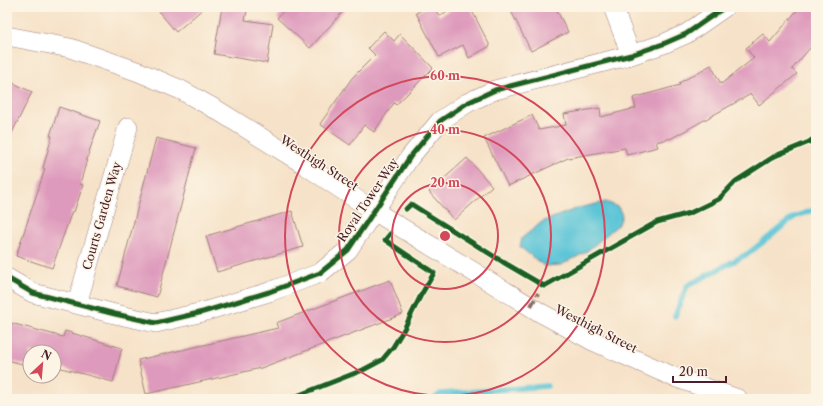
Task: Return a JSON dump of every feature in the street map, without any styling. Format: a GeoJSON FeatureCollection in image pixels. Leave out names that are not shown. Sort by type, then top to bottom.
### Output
{"type":"FeatureCollection","features":[{"type":"Feature","properties":{"kind":"street"},"geometry":{"type":"LineString","coordinates":[[613,7],[631,55]]}},
{"type":"Feature","properties":{"kind":"street","name":"Royal Tower Way"},"geometry":{"type":"LineString","coordinates":[[7,278],[33,293],[156,323],[203,312],[269,292],[320,273],[348,250],[410,157],[440,121],[467,103],[495,90],[631,55],[686,34],[725,7]]}},
{"type":"Feature","properties":{"kind":"street","name":"Westhigh Street"},"geometry":{"type":"LineString","coordinates":[[7,36],[70,48],[139,72],[181,90],[217,110],[302,163],[374,211],[541,313],[590,340],[674,378],[738,399]]}},
{"type":"Feature","properties":{"kind":"street","name":"Courts Garden Way"},"geometry":{"type":"LineString","coordinates":[[77,304],[128,127]]}},
{"type":"Feature","properties":{"kind":"water"},"geometry":{"type":"Polygon","coordinates":[[[606,202],[618,207],[622,215],[619,224],[586,252],[561,265],[544,266],[520,247],[522,238],[542,222],[578,208],[606,202]]]}},
{"type":"Feature","properties":{"kind":"building"},"geometry":{"type":"Polygon","coordinates":[[[155,7],[205,7],[176,32],[155,7]]]}},
{"type":"Feature","properties":{"kind":"building"},"geometry":{"type":"Polygon","coordinates":[[[222,7],[247,11],[245,20],[273,24],[267,63],[214,54],[222,7]]]}},
{"type":"Feature","properties":{"kind":"building"},"geometry":{"type":"Polygon","coordinates":[[[287,7],[347,7],[310,48],[277,18],[287,7]]]}},
{"type":"Feature","properties":{"kind":"building"},"geometry":{"type":"Polygon","coordinates":[[[427,7],[434,7],[439,16],[455,7],[470,7],[490,46],[469,58],[463,45],[439,57],[416,13],[427,7]]]}},
{"type":"Feature","properties":{"kind":"building"},"geometry":{"type":"Polygon","coordinates":[[[509,7],[555,7],[568,32],[531,51],[509,7]]]}},
{"type":"Feature","properties":{"kind":"building"},"geometry":{"type":"Polygon","coordinates":[[[800,7],[816,7],[816,41],[792,69],[797,74],[759,105],[751,94],[672,138],[656,142],[658,147],[627,155],[625,148],[568,158],[508,186],[484,138],[532,115],[539,130],[566,125],[564,114],[600,108],[601,117],[636,108],[633,98],[680,85],[679,83],[711,65],[721,84],[754,58],[746,48],[763,34],[770,42],[800,7]]]}},
{"type":"Feature","properties":{"kind":"building"},"geometry":{"type":"Polygon","coordinates":[[[384,31],[394,41],[400,34],[433,68],[396,105],[394,103],[374,132],[364,125],[350,145],[320,124],[352,78],[375,55],[368,48],[384,31]]]}},
{"type":"Feature","properties":{"kind":"building"},"geometry":{"type":"Polygon","coordinates":[[[7,80],[32,92],[7,143],[7,80]]]}},
{"type":"Feature","properties":{"kind":"building"},"geometry":{"type":"Polygon","coordinates":[[[59,107],[100,121],[80,184],[83,185],[74,212],[72,211],[52,268],[16,256],[45,169],[43,168],[52,136],[50,136],[59,107]]]}},
{"type":"Feature","properties":{"kind":"building"},"geometry":{"type":"Polygon","coordinates":[[[156,138],[196,148],[157,297],[117,286],[156,138]]]}},
{"type":"Feature","properties":{"kind":"building"},"geometry":{"type":"Polygon","coordinates":[[[467,158],[492,186],[454,220],[429,192],[467,158]]]}},
{"type":"Feature","properties":{"kind":"building"},"geometry":{"type":"Polygon","coordinates":[[[292,211],[303,247],[217,272],[206,236],[292,211]]]}},
{"type":"Feature","properties":{"kind":"building"},"geometry":{"type":"Polygon","coordinates":[[[390,280],[403,314],[261,368],[146,394],[138,360],[278,328],[276,323],[390,280]]]}},
{"type":"Feature","properties":{"kind":"building"},"geometry":{"type":"Polygon","coordinates":[[[7,322],[63,337],[65,331],[122,348],[113,382],[62,368],[62,344],[22,344],[22,364],[7,360],[7,322]]]}},
{"type":"Feature","properties":{"kind":"waterway"},"geometry":{"type":"LineString","coordinates":[[675,316],[687,286],[749,253],[794,217],[816,209]]}},
{"type":"Feature","properties":{"kind":"waterway"},"geometry":{"type":"LineString","coordinates":[[434,399],[440,394],[547,386]]}},
{"type":"Feature","properties":{"kind":"marked path"},"geometry":{"type":"LineString","coordinates":[[531,306],[538,293]]}},
{"type":"Feature","properties":{"kind":"cycle path"},"geometry":{"type":"LineString","coordinates":[[7,278],[33,293],[156,323],[203,312],[269,292],[320,273],[348,250],[410,157],[440,121],[467,103],[495,90],[631,55],[663,44],[686,34],[725,7]]}},
{"type":"Feature","properties":{"kind":"cycle path"},"geometry":{"type":"LineString","coordinates":[[406,209],[411,204],[544,286],[657,222],[690,213],[719,199],[736,181],[775,156],[809,142],[816,137]]}},
{"type":"Feature","properties":{"kind":"cycle path"},"geometry":{"type":"LineString","coordinates":[[289,399],[363,370],[382,360],[393,347],[434,273],[385,240],[390,234]]}}]}
